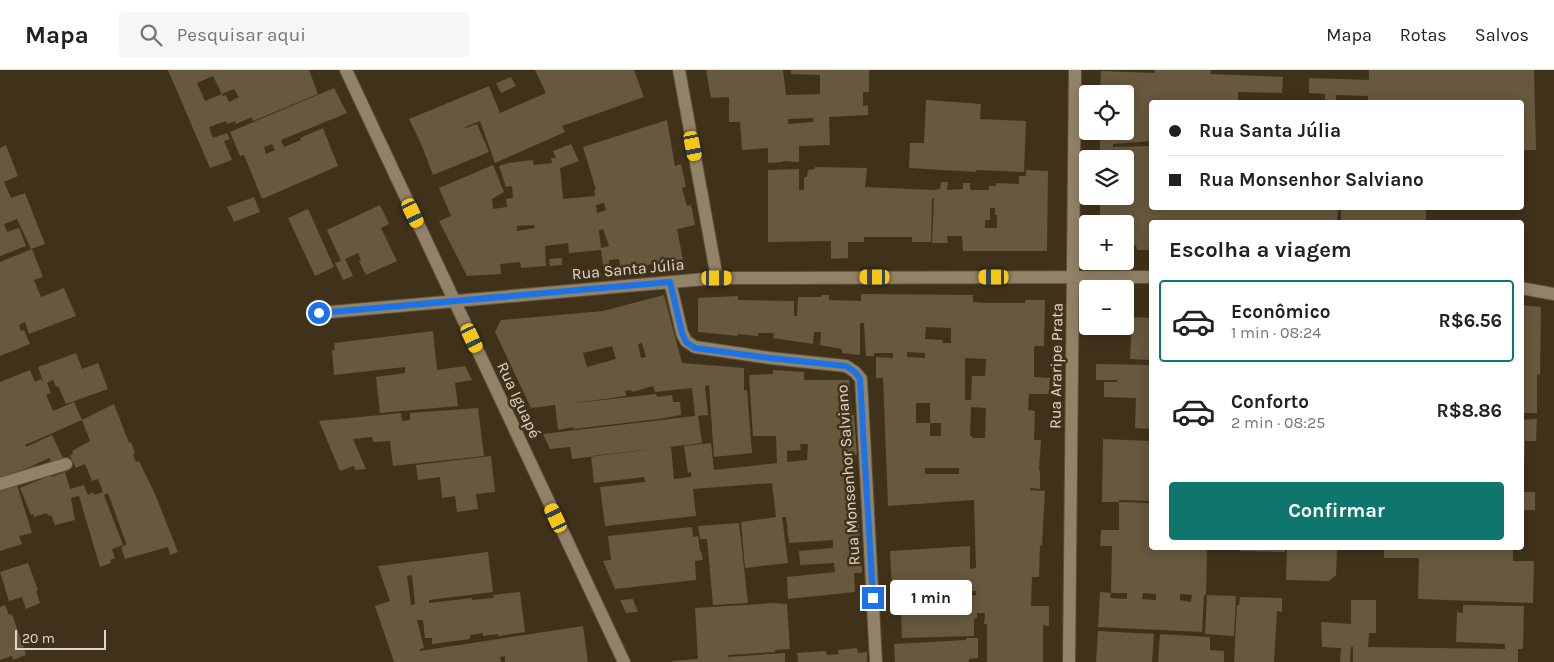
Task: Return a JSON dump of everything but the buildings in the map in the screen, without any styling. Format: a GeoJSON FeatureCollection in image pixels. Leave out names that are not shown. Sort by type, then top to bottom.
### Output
{"type":"FeatureCollection","features":[{"type":"Feature","properties":{"kind":"street","name":"Rua Iguapé"},"geometry":{"type":"LineString","coordinates":[[346,70],[624,662]]}},
{"type":"Feature","properties":{"kind":"street"},"geometry":{"type":"LineString","coordinates":[[679,70],[717,278]]}},
{"type":"Feature","properties":{"kind":"street","name":"Rua Araripe Prata"},"geometry":{"type":"LineString","coordinates":[[1069,662],[1075,70]]}},
{"type":"Feature","properties":{"kind":"street","name":"Rua Santa Júlia"},"geometry":{"type":"LineString","coordinates":[[319,313],[717,278],[1149,277]]}},
{"type":"Feature","properties":{"kind":"street","name":"Rua Monsenhor Salviano"},"geometry":{"type":"LineString","coordinates":[[670,282],[682,333],[686,342],[695,348],[846,366],[855,372],[860,379],[876,662]]}},
{"type":"Feature","properties":{"kind":"street"},"geometry":{"type":"LineString","coordinates":[[1524,289],[1554,294]]}},
{"type":"Feature","properties":{"kind":"street"},"geometry":{"type":"LineString","coordinates":[[0,484],[66,464]]}},
{"type":"Feature","properties":{"kind":"route"},"geometry":{"type":"LineString","coordinates":[[319,313],[670,282],[682,333],[686,342],[695,348],[846,366],[855,372],[860,379],[873,598]]}}]}
